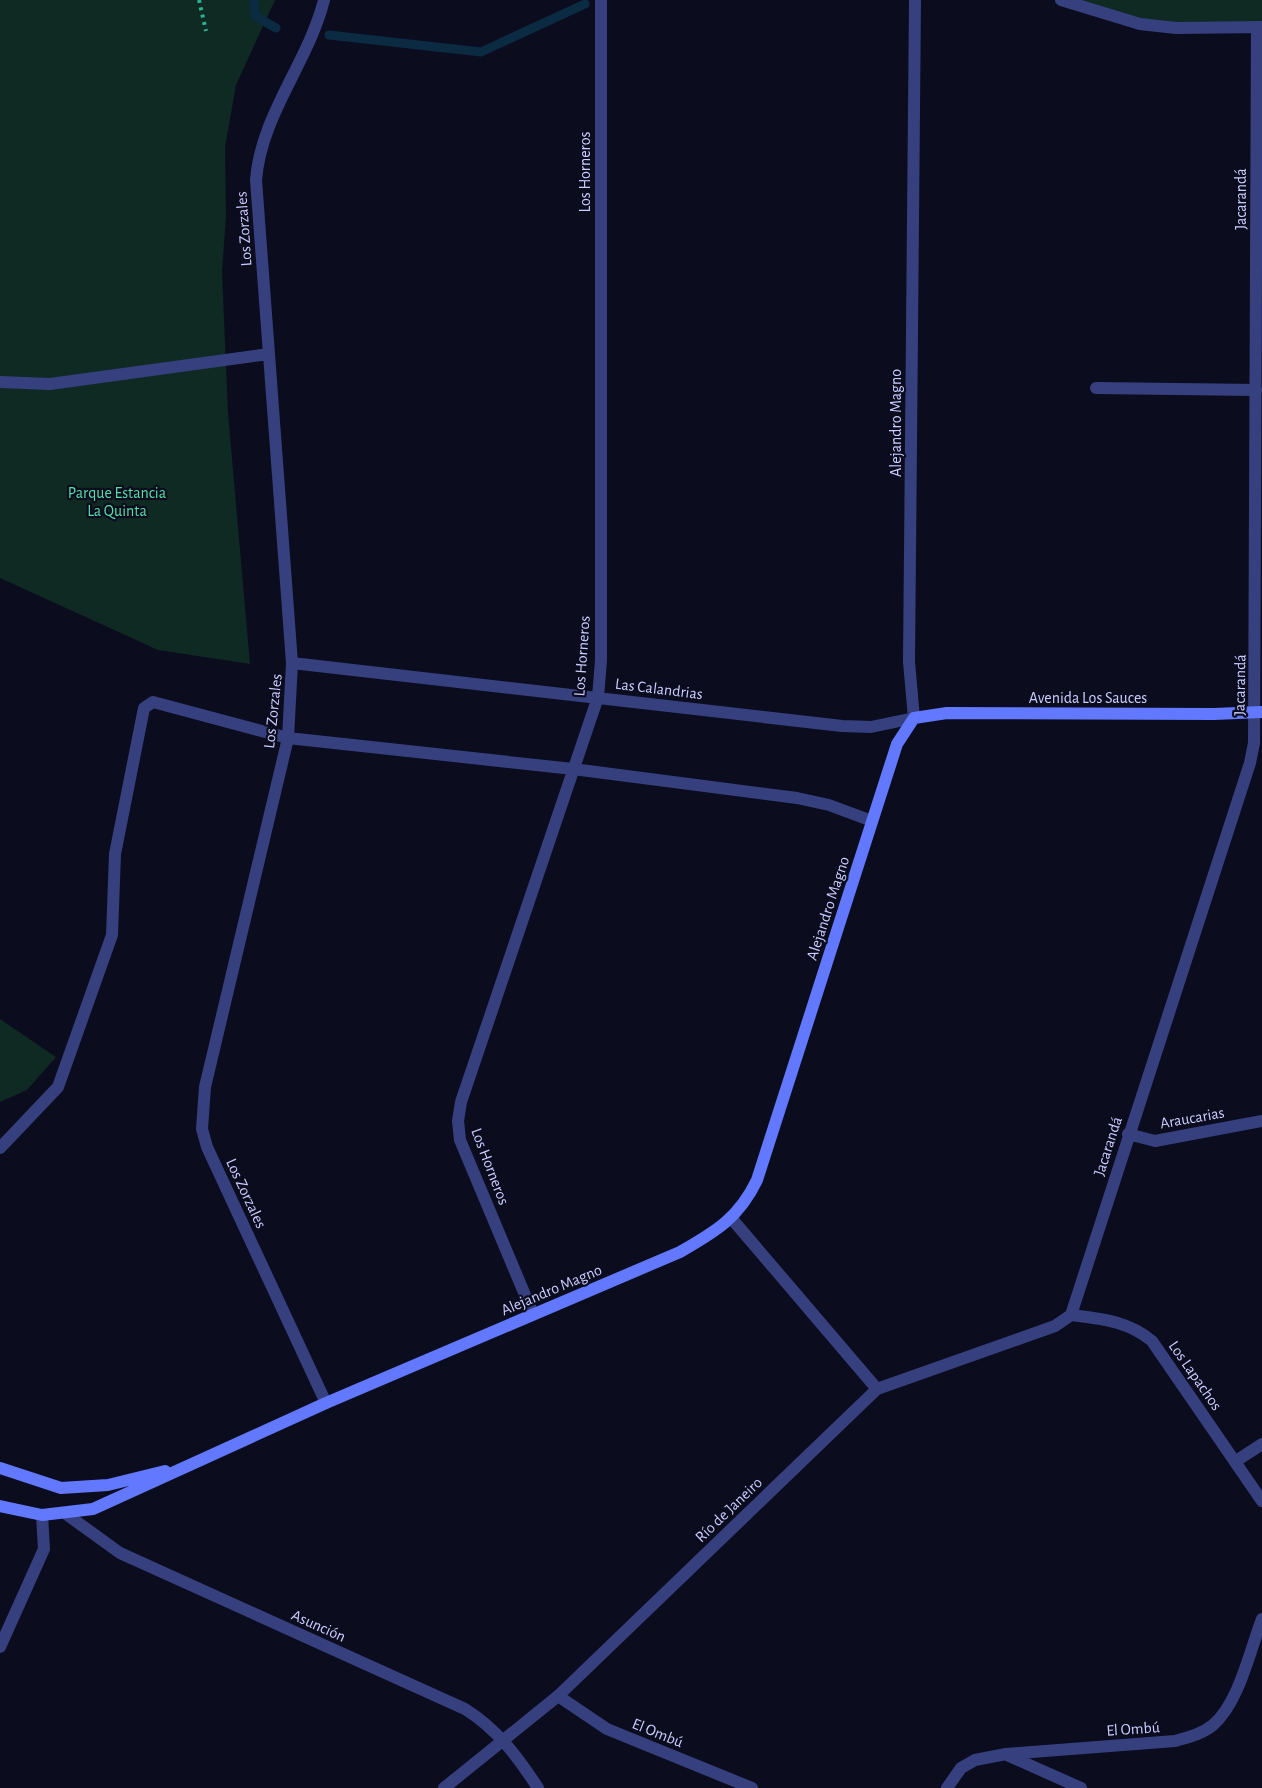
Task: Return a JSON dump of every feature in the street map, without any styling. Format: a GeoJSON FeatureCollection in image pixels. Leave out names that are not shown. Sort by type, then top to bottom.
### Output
{"type":"FeatureCollection","features":[{"type":"Feature","properties":{"kind":"main road","name":"Avenida Los Sauces"},"geometry":{"type":"LineString","coordinates":[[914,718],[947,713],[1259,713]]}},
{"type":"Feature","properties":{"kind":"main road","name":"Alejandro Magno"},"geometry":{"type":"LineString","coordinates":[[186,1466],[326,1403],[680,1252],[732,1219],[748,1200],[757,1180],[897,744],[914,718]]}},
{"type":"Feature","properties":{"kind":"main road"},"geometry":{"type":"LineString","coordinates":[[0,1468],[61,1488],[87,1488],[186,1466]]}},
{"type":"Feature","properties":{"kind":"main road"},"geometry":{"type":"LineString","coordinates":[[0,1506],[42,1515],[66,1514],[93,1509],[186,1466]]}},
{"type":"Feature","properties":{"kind":"street","name":"Los Zorzales"},"geometry":{"type":"LineString","coordinates":[[324,0],[315,28],[266,132],[258,158],[256,180],[292,663],[288,738],[205,1087],[202,1129],[207,1147],[326,1403]]}},
{"type":"Feature","properties":{"kind":"street","name":"Los Horneros"},"geometry":{"type":"LineString","coordinates":[[533,1314],[460,1140],[458,1121],[461,1102],[598,697],[601,660],[601,0]]}},
{"type":"Feature","properties":{"kind":"street","name":"Alejandro Magno"},"geometry":{"type":"LineString","coordinates":[[914,718],[909,662],[915,0]]}},
{"type":"Feature","properties":{"kind":"street"},"geometry":{"type":"LineString","coordinates":[[1061,0],[1140,24],[1176,28],[1259,27]]}},
{"type":"Feature","properties":{"kind":"street","name":"Jacarandá"},"geometry":{"type":"LineString","coordinates":[[1071,1315],[1128,1134],[1251,763],[1259,713],[1256,390],[1259,27]]}},
{"type":"Feature","properties":{"kind":"street"},"geometry":{"type":"LineString","coordinates":[[0,382],[50,384],[270,354]]}},
{"type":"Feature","properties":{"kind":"street"},"geometry":{"type":"LineString","coordinates":[[1096,388],[1256,390]]}},
{"type":"Feature","properties":{"kind":"street","name":"Las Calandrias"},"geometry":{"type":"LineString","coordinates":[[292,663],[842,726],[871,727],[914,718]]}},
{"type":"Feature","properties":{"kind":"street"},"geometry":{"type":"LineString","coordinates":[[0,1148],[58,1087],[112,935],[115,854],[144,708],[153,702],[288,738],[573,769],[797,798],[829,805],[872,821]]}},
{"type":"Feature","properties":{"kind":"street","name":"Araucarias"},"geometry":{"type":"LineString","coordinates":[[1128,1134],[1155,1141],[1262,1121]]}},
{"type":"Feature","properties":{"kind":"street"},"geometry":{"type":"LineString","coordinates":[[732,1219],[877,1389]]}},
{"type":"Feature","properties":{"kind":"street","name":"Río de Janeiro"},"geometry":{"type":"LineString","coordinates":[[444,1788],[558,1696],[877,1389],[1055,1326],[1071,1315]]}},
{"type":"Feature","properties":{"kind":"street","name":"Los Lapachos"},"geometry":{"type":"LineString","coordinates":[[1071,1315],[1118,1322],[1138,1329],[1152,1341],[1262,1501]]}},
{"type":"Feature","properties":{"kind":"street"},"geometry":{"type":"LineString","coordinates":[[1236,1461],[1262,1444]]}},
{"type":"Feature","properties":{"kind":"street","name":"Asunción"},"geometry":{"type":"LineString","coordinates":[[66,1514],[120,1553],[465,1709],[481,1719],[504,1741],[538,1788]]}},
{"type":"Feature","properties":{"kind":"street"},"geometry":{"type":"LineString","coordinates":[[0,1647],[44,1549],[42,1515]]}},
{"type":"Feature","properties":{"kind":"street","name":"El Ombú"},"geometry":{"type":"LineString","coordinates":[[947,1788],[961,1768],[975,1760],[1006,1754],[1175,1741],[1197,1735],[1213,1725],[1229,1708],[1262,1619]]}},
{"type":"Feature","properties":{"kind":"street","name":"El Ombú"},"geometry":{"type":"LineString","coordinates":[[558,1696],[607,1729],[752,1788]]}},
{"type":"Feature","properties":{"kind":"street"},"geometry":{"type":"LineString","coordinates":[[1006,1754],[1081,1788]]}},
{"type":"Feature","properties":{"kind":"path"},"geometry":{"type":"LineString","coordinates":[[199,0],[206,31]]}},
{"type":"Feature","properties":{"kind":"green space","name":"Parque Estancia La Quinta"},"geometry":{"type":"Polygon","coordinates":[[[0,0],[275,0],[236,85],[225,147],[226,217],[222,271],[228,413],[250,664],[158,650],[0,578],[0,0]]]}},
{"type":"Feature","properties":{"kind":"green space"},"geometry":{"type":"Polygon","coordinates":[[[1061,0],[1262,0],[1262,27],[1176,28],[1061,0]]]}},
{"type":"Feature","properties":{"kind":"green space"},"geometry":{"type":"Polygon","coordinates":[[[0,1019],[56,1057],[27,1090],[0,1102],[0,1019]]]}},
{"type":"Feature","properties":{"kind":"waterway"},"geometry":{"type":"LineString","coordinates":[[254,0],[255,16],[276,28]]}},
{"type":"Feature","properties":{"kind":"waterway"},"geometry":{"type":"LineString","coordinates":[[329,35],[481,52],[585,4]]}}]}
